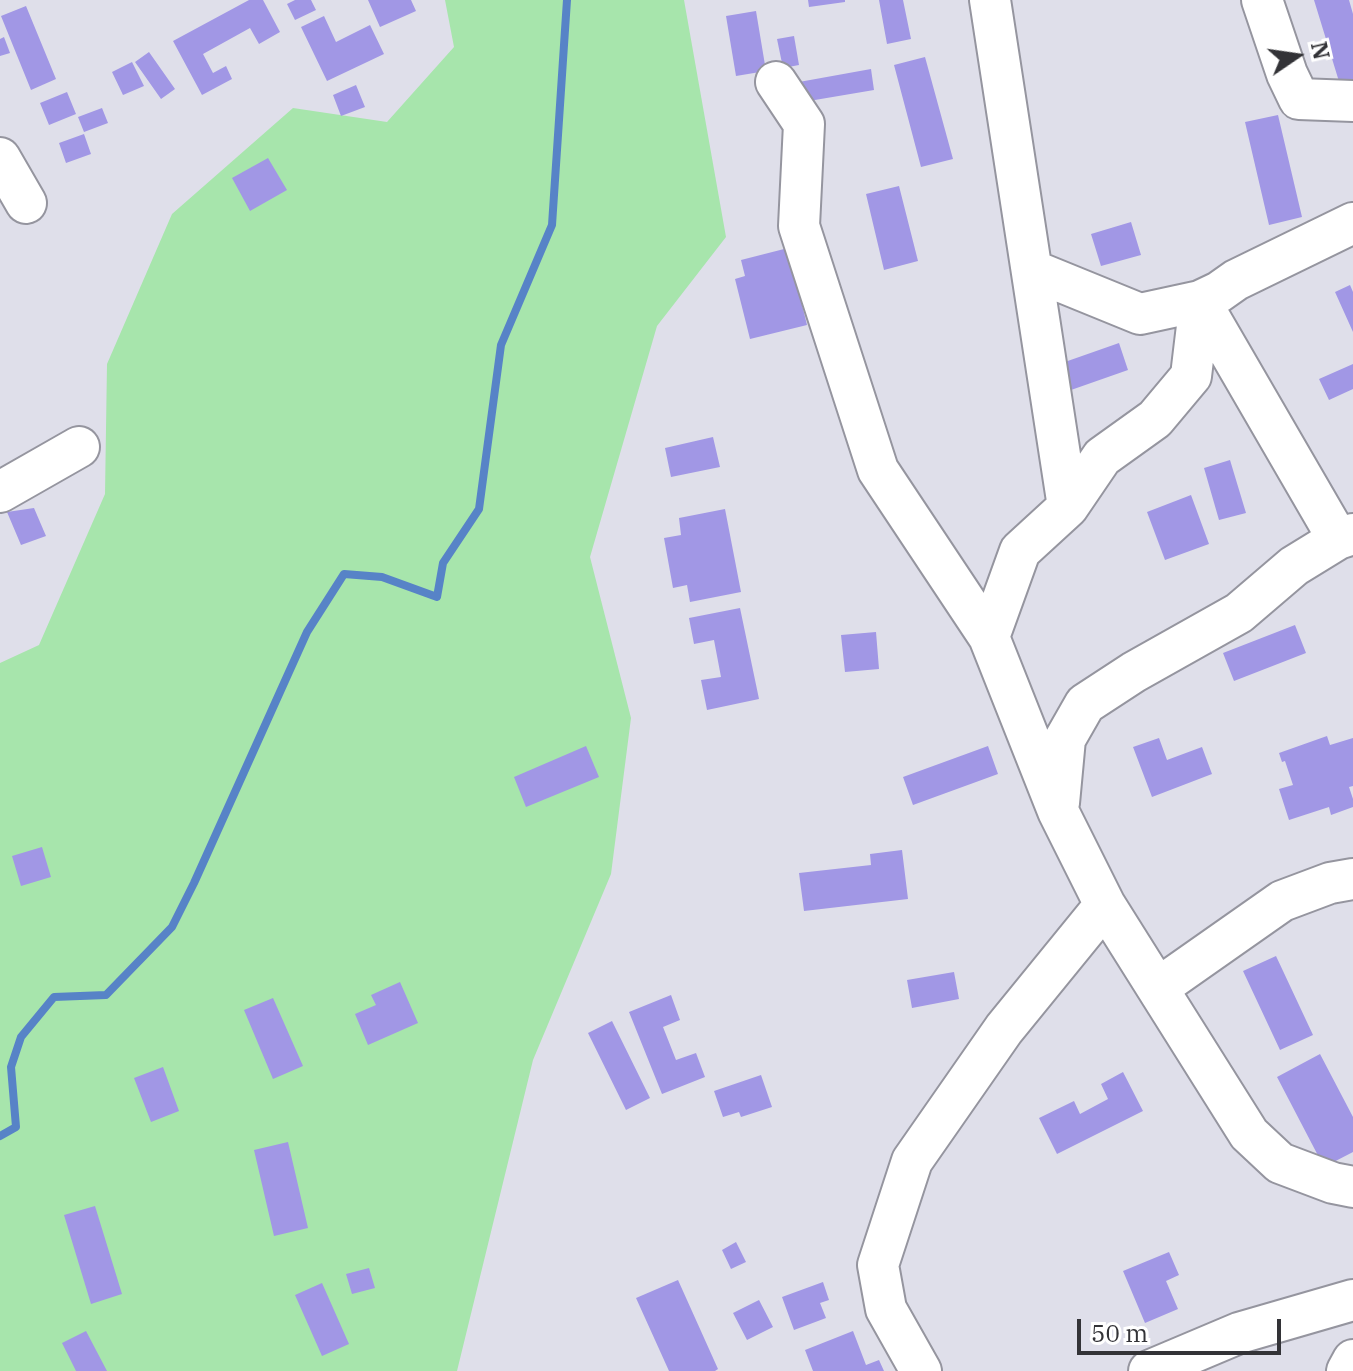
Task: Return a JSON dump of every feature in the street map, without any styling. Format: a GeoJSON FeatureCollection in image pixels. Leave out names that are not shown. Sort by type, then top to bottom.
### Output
{"type":"FeatureCollection","features":[{"type":"Feature","properties":{"kind":"street"},"geometry":{"type":"LineString","coordinates":[[990,0],[1068,507]]}},
{"type":"Feature","properties":{"kind":"street"},"geometry":{"type":"LineString","coordinates":[[1262,0],[1287,74],[1299,99],[1353,101]]}},
{"type":"Feature","properties":{"kind":"street"},"geometry":{"type":"LineString","coordinates":[[776,82],[804,124],[799,226],[878,470],[989,637],[1058,811],[1105,905],[1249,1134],[1280,1163],[1333,1183],[1353,1187]]}},
{"type":"Feature","properties":{"kind":"street"},"geometry":{"type":"LineString","coordinates":[[0,158],[26,203]]}},
{"type":"Feature","properties":{"kind":"street"},"geometry":{"type":"LineString","coordinates":[[1032,270],[1140,314],[1200,301],[1353,223]]}},
{"type":"Feature","properties":{"kind":"street"},"geometry":{"type":"LineString","coordinates":[[989,637],[1020,551],[1068,507],[1102,457],[1155,419],[1191,376],[1200,301]]}},
{"type":"Feature","properties":{"kind":"street"},"geometry":{"type":"LineString","coordinates":[[1058,811],[1065,739],[1085,704],[1134,672],[1239,613],[1294,566],[1346,536],[1200,301]]}},
{"type":"Feature","properties":{"kind":"street"},"geometry":{"type":"LineString","coordinates":[[0,492],[79,447]]}},
{"type":"Feature","properties":{"kind":"street"},"geometry":{"type":"LineString","coordinates":[[1158,988],[1282,901],[1330,883],[1353,879]]}},
{"type":"Feature","properties":{"kind":"street"},"geometry":{"type":"LineString","coordinates":[[921,1371],[886,1309],[878,1265],[912,1161],[1004,1029],[1105,905]]}},
{"type":"Feature","properties":{"kind":"street"},"geometry":{"type":"LineString","coordinates":[[1149,1371],[1239,1333],[1353,1300]]}},
{"type":"Feature","properties":{"kind":"street"},"geometry":{"type":"LineString","coordinates":[[1347,1371],[1353,1360]]}},
{"type":"Feature","properties":{"kind":"green space"},"geometry":{"type":"Polygon","coordinates":[[[445,0],[684,0],[726,237],[657,326],[590,557],[631,718],[611,874],[533,1060],[457,1371],[0,1371],[0,663],[39,645],[105,494],[107,364],[172,214],[293,108],[387,122],[454,47],[445,0]]]}},
{"type":"Feature","properties":{"kind":"building"},"geometry":{"type":"Polygon","coordinates":[[[249,0],[263,0],[280,32],[259,44],[250,28],[203,54],[213,73],[226,66],[232,79],[202,95],[173,41],[249,0]]]}},
{"type":"Feature","properties":{"kind":"building"},"geometry":{"type":"Polygon","coordinates":[[[295,0],[311,0],[316,10],[295,20],[287,4],[295,0]]]}},
{"type":"Feature","properties":{"kind":"building"},"geometry":{"type":"Polygon","coordinates":[[[368,0],[411,0],[416,11],[380,27],[368,0]]]}},
{"type":"Feature","properties":{"kind":"building"},"geometry":{"type":"Polygon","coordinates":[[[808,0],[845,0],[845,2],[809,7],[808,0]]]}},
{"type":"Feature","properties":{"kind":"building"},"geometry":{"type":"Polygon","coordinates":[[[879,0],[903,0],[911,39],[887,44],[879,0]]]}},
{"type":"Feature","properties":{"kind":"building"},"geometry":{"type":"Polygon","coordinates":[[[1314,0],[1349,0],[1353,14],[1353,84],[1341,88],[1314,0]]]}},
{"type":"Feature","properties":{"kind":"building"},"geometry":{"type":"Polygon","coordinates":[[[26,6],[56,79],[31,90],[1,16],[26,6]]]}},
{"type":"Feature","properties":{"kind":"building"},"geometry":{"type":"Polygon","coordinates":[[[756,11],[766,71],[736,76],[726,16],[756,11]]]}},
{"type":"Feature","properties":{"kind":"building"},"geometry":{"type":"Polygon","coordinates":[[[324,16],[336,42],[370,25],[384,54],[327,81],[301,27],[324,16]]]}},
{"type":"Feature","properties":{"kind":"building"},"geometry":{"type":"Polygon","coordinates":[[[794,36],[799,65],[783,68],[777,39],[794,36]]]}},
{"type":"Feature","properties":{"kind":"building"},"geometry":{"type":"Polygon","coordinates":[[[4,37],[10,53],[0,56],[0,39],[4,37]]]}},
{"type":"Feature","properties":{"kind":"building"},"geometry":{"type":"Polygon","coordinates":[[[149,52],[175,89],[161,99],[135,62],[149,52]]]}},
{"type":"Feature","properties":{"kind":"building"},"geometry":{"type":"Polygon","coordinates":[[[925,57],[953,159],[921,167],[894,65],[925,57]]]}},
{"type":"Feature","properties":{"kind":"building"},"geometry":{"type":"Polygon","coordinates":[[[132,62],[144,86],[123,95],[112,72],[132,62]]]}},
{"type":"Feature","properties":{"kind":"building"},"geometry":{"type":"Polygon","coordinates":[[[871,69],[874,90],[803,102],[799,82],[871,69]]]}},
{"type":"Feature","properties":{"kind":"building"},"geometry":{"type":"Polygon","coordinates":[[[356,85],[365,107],[341,116],[333,95],[356,85]]]}},
{"type":"Feature","properties":{"kind":"building"},"geometry":{"type":"Polygon","coordinates":[[[67,92],[76,114],[49,125],[40,103],[67,92]]]}},
{"type":"Feature","properties":{"kind":"building"},"geometry":{"type":"Polygon","coordinates":[[[102,108],[108,123],[84,132],[78,117],[102,108]]]}},
{"type":"Feature","properties":{"kind":"building"},"geometry":{"type":"Polygon","coordinates":[[[1278,115],[1302,217],[1269,225],[1245,122],[1278,115]]]}},
{"type":"Feature","properties":{"kind":"building"},"geometry":{"type":"Polygon","coordinates":[[[84,134],[91,154],[66,163],[59,143],[84,134]]]}},
{"type":"Feature","properties":{"kind":"building"},"geometry":{"type":"Polygon","coordinates":[[[268,158],[287,190],[250,211],[232,178],[268,158]]]}},
{"type":"Feature","properties":{"kind":"building"},"geometry":{"type":"Polygon","coordinates":[[[899,186],[918,261],[884,270],[866,194],[899,186]]]}},
{"type":"Feature","properties":{"kind":"building"},"geometry":{"type":"Polygon","coordinates":[[[1131,222],[1141,255],[1101,266],[1091,234],[1131,222]]]}},
{"type":"Feature","properties":{"kind":"building"},"geometry":{"type":"Polygon","coordinates":[[[788,248],[807,325],[750,339],[735,279],[745,276],[741,260],[788,248]]]}},
{"type":"Feature","properties":{"kind":"building"},"geometry":{"type":"Polygon","coordinates":[[[1350,285],[1353,292],[1353,332],[1335,292],[1350,285]]]}},
{"type":"Feature","properties":{"kind":"building"},"geometry":{"type":"Polygon","coordinates":[[[1119,343],[1128,370],[1071,390],[1062,363],[1119,343]]]}},
{"type":"Feature","properties":{"kind":"building"},"geometry":{"type":"Polygon","coordinates":[[[1353,364],[1353,389],[1329,400],[1319,379],[1353,364]]]}},
{"type":"Feature","properties":{"kind":"building"},"geometry":{"type":"Polygon","coordinates":[[[713,437],[720,467],[671,477],[665,448],[713,437]]]}},
{"type":"Feature","properties":{"kind":"building"},"geometry":{"type":"Polygon","coordinates":[[[1230,460],[1246,513],[1219,520],[1204,468],[1230,460]]]}},
{"type":"Feature","properties":{"kind":"building"},"geometry":{"type":"Polygon","coordinates":[[[1191,495],[1209,544],[1165,560],[1147,512],[1191,495]]]}},
{"type":"Feature","properties":{"kind":"building"},"geometry":{"type":"Polygon","coordinates":[[[34,508],[46,536],[21,545],[7,512],[34,508]]]}},
{"type":"Feature","properties":{"kind":"building"},"geometry":{"type":"Polygon","coordinates":[[[725,509],[741,592],[690,602],[687,585],[673,588],[664,538],[681,535],[679,518],[725,509]]]}},
{"type":"Feature","properties":{"kind":"building"},"geometry":{"type":"Polygon","coordinates":[[[740,608],[759,699],[707,710],[701,680],[721,677],[714,640],[694,644],[689,618],[740,608]]]}},
{"type":"Feature","properties":{"kind":"building"},"geometry":{"type":"Polygon","coordinates":[[[1295,625],[1306,653],[1234,681],[1223,653],[1295,625]]]}},
{"type":"Feature","properties":{"kind":"building"},"geometry":{"type":"Polygon","coordinates":[[[876,632],[879,669],[845,672],[841,635],[876,632]]]}},
{"type":"Feature","properties":{"kind":"building"},"geometry":{"type":"Polygon","coordinates":[[[1327,736],[1330,745],[1353,738],[1353,786],[1349,787],[1353,807],[1331,815],[1329,807],[1289,820],[1279,789],[1293,785],[1279,753],[1327,736]]]}},
{"type":"Feature","properties":{"kind":"building"},"geometry":{"type":"Polygon","coordinates":[[[1159,738],[1167,760],[1202,747],[1212,774],[1152,797],[1133,747],[1159,738]]]}},
{"type":"Feature","properties":{"kind":"building"},"geometry":{"type":"Polygon","coordinates":[[[586,746],[599,777],[526,807],[514,777],[586,746]]]}},
{"type":"Feature","properties":{"kind":"building"},"geometry":{"type":"Polygon","coordinates":[[[988,746],[998,774],[913,805],[903,777],[988,746]]]}},
{"type":"Feature","properties":{"kind":"building"},"geometry":{"type":"Polygon","coordinates":[[[42,847],[51,877],[21,886],[12,856],[42,847]]]}},
{"type":"Feature","properties":{"kind":"building"},"geometry":{"type":"Polygon","coordinates":[[[902,850],[908,899],[804,911],[799,873],[871,865],[870,854],[902,850]]]}},
{"type":"Feature","properties":{"kind":"building"},"geometry":{"type":"Polygon","coordinates":[[[1276,956],[1313,1035],[1280,1050],[1243,971],[1276,956]]]}},
{"type":"Feature","properties":{"kind":"building"},"geometry":{"type":"Polygon","coordinates":[[[954,972],[959,999],[912,1008],[907,980],[954,972]]]}},
{"type":"Feature","properties":{"kind":"building"},"geometry":{"type":"Polygon","coordinates":[[[400,982],[418,1023],[368,1045],[355,1014],[376,1005],[371,995],[400,982]]]}},
{"type":"Feature","properties":{"kind":"building"},"geometry":{"type":"Polygon","coordinates":[[[671,995],[680,1020],[663,1027],[676,1060],[696,1053],[705,1077],[662,1094],[629,1012],[671,995]]]}},
{"type":"Feature","properties":{"kind":"building"},"geometry":{"type":"Polygon","coordinates":[[[273,998],[303,1066],[273,1079],[244,1010],[273,998]]]}},
{"type":"Feature","properties":{"kind":"building"},"geometry":{"type":"Polygon","coordinates":[[[612,1021],[650,1098],[626,1110],[588,1033],[612,1021]]]}},
{"type":"Feature","properties":{"kind":"building"},"geometry":{"type":"Polygon","coordinates":[[[1320,1054],[1353,1117],[1353,1152],[1324,1167],[1277,1077],[1320,1054]]]}},
{"type":"Feature","properties":{"kind":"building"},"geometry":{"type":"Polygon","coordinates":[[[163,1067],[179,1111],[151,1122],[134,1078],[163,1067]]]}},
{"type":"Feature","properties":{"kind":"building"},"geometry":{"type":"Polygon","coordinates":[[[1123,1072],[1143,1111],[1057,1154],[1039,1118],[1074,1101],[1080,1114],[1108,1099],[1101,1084],[1123,1072]]]}},
{"type":"Feature","properties":{"kind":"building"},"geometry":{"type":"Polygon","coordinates":[[[761,1075],[772,1107],[741,1117],[739,1112],[723,1117],[714,1091],[761,1075]]]}},
{"type":"Feature","properties":{"kind":"building"},"geometry":{"type":"Polygon","coordinates":[[[288,1142],[308,1228],[274,1236],[254,1150],[288,1142]]]}},
{"type":"Feature","properties":{"kind":"building"},"geometry":{"type":"Polygon","coordinates":[[[95,1206],[122,1294],[91,1304],[64,1215],[95,1206]]]}},
{"type":"Feature","properties":{"kind":"building"},"geometry":{"type":"Polygon","coordinates":[[[736,1242],[746,1262],[731,1269],[722,1250],[736,1242]]]}},
{"type":"Feature","properties":{"kind":"building"},"geometry":{"type":"Polygon","coordinates":[[[1169,1252],[1179,1275],[1166,1281],[1178,1309],[1145,1323],[1123,1271],[1169,1252]]]}},
{"type":"Feature","properties":{"kind":"building"},"geometry":{"type":"Polygon","coordinates":[[[369,1268],[375,1288],[352,1294],[346,1274],[369,1268]]]}},
{"type":"Feature","properties":{"kind":"building"},"geometry":{"type":"Polygon","coordinates":[[[678,1280],[718,1369],[715,1371],[669,1371],[636,1298],[678,1280]]]}},
{"type":"Feature","properties":{"kind":"building"},"geometry":{"type":"Polygon","coordinates":[[[823,1282],[829,1300],[820,1303],[826,1318],[794,1330],[782,1297],[823,1282]]]}},
{"type":"Feature","properties":{"kind":"building"},"geometry":{"type":"Polygon","coordinates":[[[322,1283],[349,1344],[322,1356],[295,1295],[322,1283]]]}},
{"type":"Feature","properties":{"kind":"building"},"geometry":{"type":"Polygon","coordinates":[[[759,1300],[773,1327],[747,1340],[733,1313],[759,1300]]]}},
{"type":"Feature","properties":{"kind":"building"},"geometry":{"type":"Polygon","coordinates":[[[86,1331],[107,1371],[76,1371],[62,1343],[86,1331]]]}},
{"type":"Feature","properties":{"kind":"building"},"geometry":{"type":"Polygon","coordinates":[[[853,1331],[866,1365],[879,1360],[884,1371],[813,1371],[805,1350],[853,1331]]]}},
{"type":"Feature","properties":{"kind":"waterway"},"geometry":{"type":"LineString","coordinates":[[0,1136],[16,1127],[11,1067],[21,1037],[54,997],[106,995],[172,927],[307,632],[344,574],[382,577],[437,597],[443,563],[479,509],[501,345],[552,225],[567,0]]}}]}
